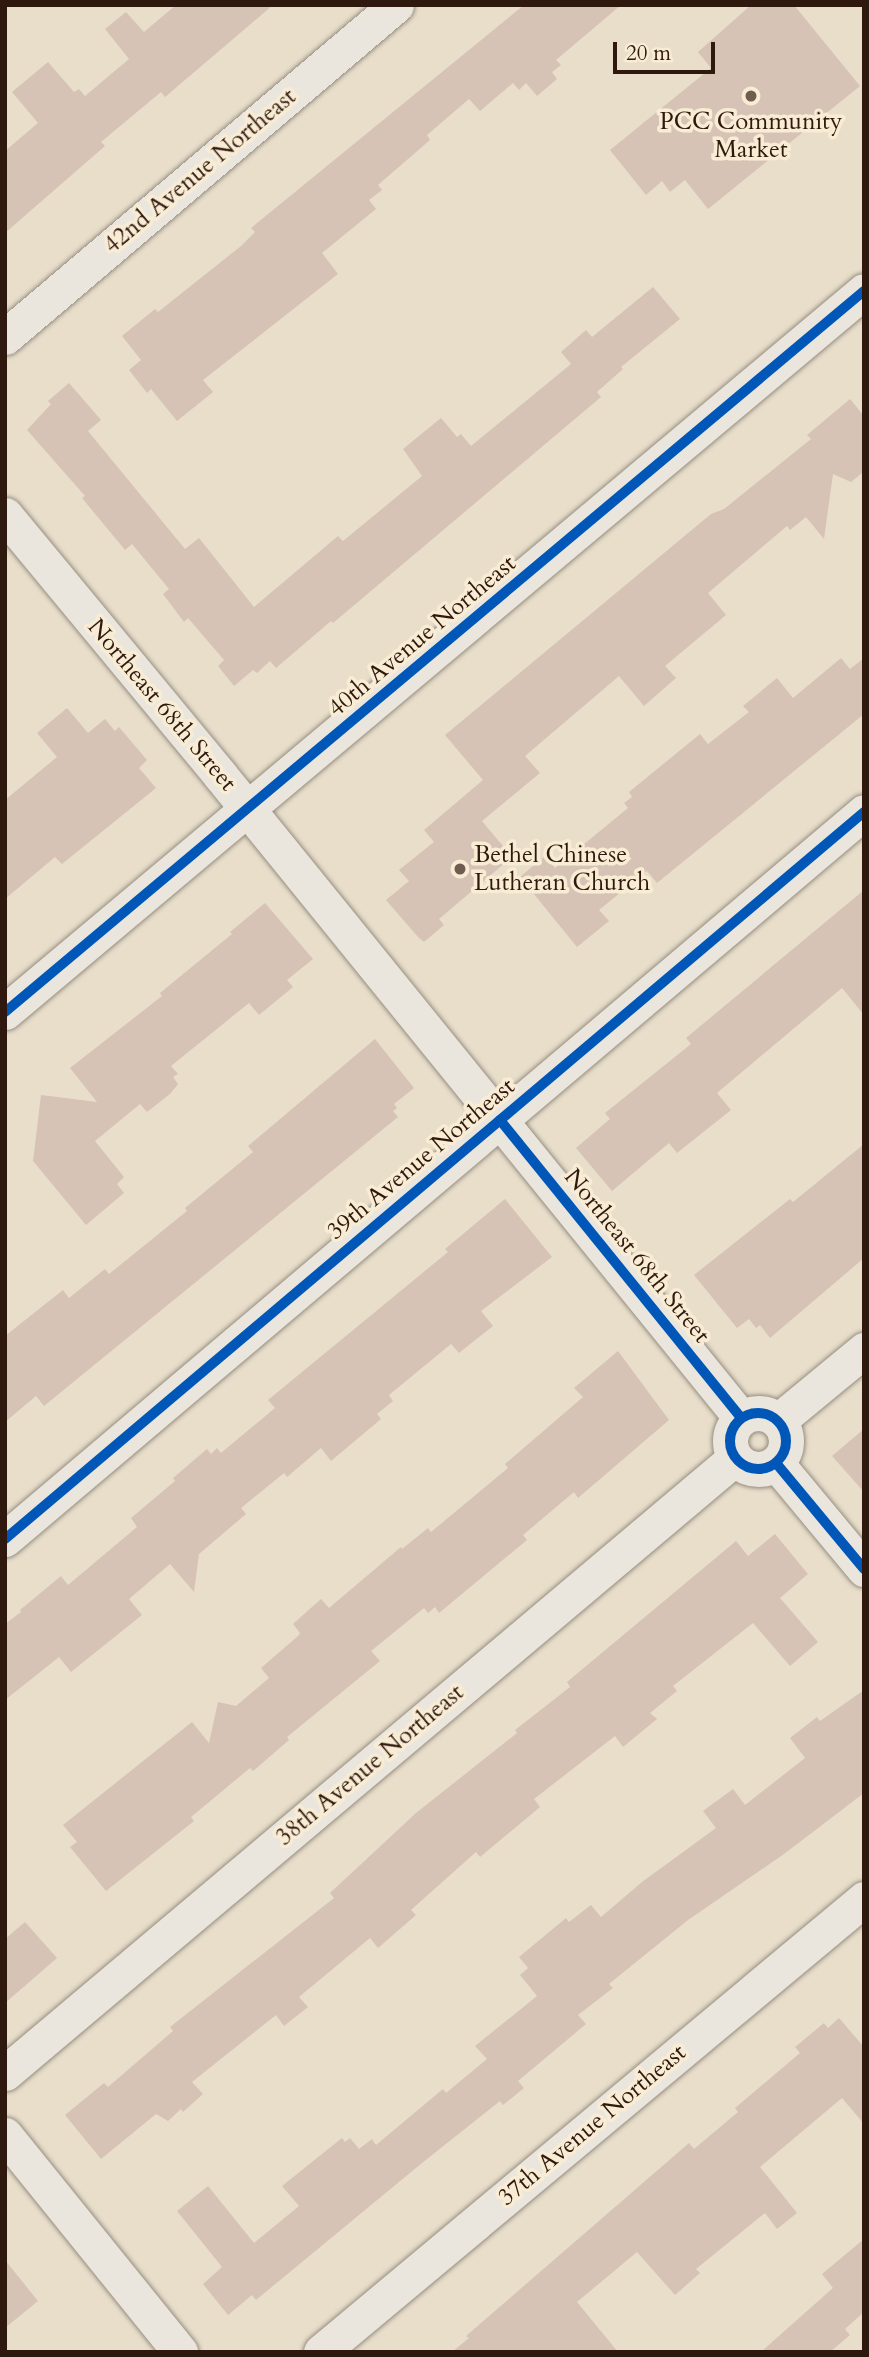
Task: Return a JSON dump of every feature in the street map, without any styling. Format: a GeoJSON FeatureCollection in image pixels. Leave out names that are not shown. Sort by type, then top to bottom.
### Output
{"type":"FeatureCollection","features":[{"type":"Feature","properties":{"kind":"street","name":"42nd Avenue Northeast"},"geometry":{"type":"LineString","coordinates":[[5,337],[396,5]]}},
{"type":"Feature","properties":{"kind":"street","name":"40th Avenue Northeast"},"geometry":{"type":"LineString","coordinates":[[5,1012],[864,291]]}},
{"type":"Feature","properties":{"kind":"street","name":"Northeast 68th Street"},"geometry":{"type":"LineString","coordinates":[[5,515],[741,1418]]}},
{"type":"Feature","properties":{"kind":"street","name":"39th Avenue Northeast"},"geometry":{"type":"LineString","coordinates":[[5,1539],[864,813]]}},
{"type":"Feature","properties":{"kind":"street"},"geometry":{"type":"LineString","coordinates":[[778,1422],[864,1350]]}},
{"type":"Feature","properties":{"kind":"street"},"geometry":{"type":"LineString","coordinates":[[759,1413],[778,1422],[786,1435],[786,1444],[776,1463],[763,1469],[754,1469],[735,1458],[730,1434],[741,1418],[759,1413]]}},
{"type":"Feature","properties":{"kind":"street","name":"38th Avenue Northeast"},"geometry":{"type":"LineString","coordinates":[[5,2073],[735,1458]]}},
{"type":"Feature","properties":{"kind":"street"},"geometry":{"type":"LineString","coordinates":[[776,1463],[864,1569]]}},
{"type":"Feature","properties":{"kind":"street","name":"37th Avenue Northeast"},"geometry":{"type":"LineString","coordinates":[[321,2352],[864,1899]]}},
{"type":"Feature","properties":{"kind":"street"},"geometry":{"type":"LineString","coordinates":[[5,2135],[180,2352]]}},
{"type":"Feature","properties":{"kind":"building"},"geometry":{"type":"Polygon","coordinates":[[[176,5],[273,5],[165,97],[161,92],[101,142],[105,146],[5,233],[5,151],[38,123],[12,92],[48,62],[74,92],[79,89],[85,96],[129,59],[105,29],[126,12],[144,32],[176,5]]]}},
{"type":"Feature","properties":{"kind":"building"},"geometry":{"type":"Polygon","coordinates":[[[524,5],[621,5],[556,60],[561,65],[552,72],[557,79],[537,96],[526,83],[519,90],[513,83],[480,111],[469,99],[427,135],[430,140],[378,185],[382,190],[369,200],[376,209],[322,253],[338,274],[203,380],[213,392],[177,421],[151,389],[147,393],[129,370],[141,360],[122,336],[155,309],[158,312],[241,246],[255,232],[251,228],[524,5]]]}},
{"type":"Feature","properties":{"kind":"building"},"geometry":{"type":"Polygon","coordinates":[[[751,5],[794,5],[860,86],[708,209],[685,180],[670,192],[662,181],[646,195],[610,150],[711,68],[698,52],[751,5]]]}},
{"type":"Feature","properties":{"kind":"building"},"geometry":{"type":"Polygon","coordinates":[[[653,287],[680,319],[621,367],[623,369],[597,392],[601,397],[276,668],[270,661],[257,673],[253,670],[234,686],[218,666],[224,660],[188,618],[184,622],[163,594],[169,589],[132,544],[125,550],[82,498],[85,496],[27,430],[51,404],[48,401],[69,383],[101,420],[88,431],[185,549],[199,538],[254,607],[338,536],[343,541],[422,476],[403,449],[441,418],[457,437],[461,434],[471,446],[571,364],[561,352],[586,330],[592,337],[653,287]]]}},
{"type":"Feature","properties":{"kind":"building"},"geometry":{"type":"Polygon","coordinates":[[[850,399],[864,416],[862,473],[851,482],[833,474],[824,539],[806,517],[790,530],[787,526],[708,593],[726,615],[665,666],[676,678],[644,706],[619,676],[525,756],[540,773],[482,821],[512,857],[439,919],[444,925],[424,942],[386,900],[409,881],[399,870],[434,842],[424,830],[483,780],[445,735],[711,514],[724,509],[811,439],[807,435],[850,399]]]}},
{"type":"Feature","properties":{"kind":"building"},"geometry":{"type":"Polygon","coordinates":[[[841,658],[850,669],[864,658],[864,714],[657,883],[647,871],[599,910],[609,921],[577,947],[520,877],[545,856],[555,868],[628,808],[624,803],[632,797],[629,792],[700,734],[708,744],[749,712],[743,706],[777,678],[793,698],[841,658]]]}},
{"type":"Feature","properties":{"kind":"building"},"geometry":{"type":"Polygon","coordinates":[[[67,708],[88,733],[105,719],[115,731],[119,727],[147,760],[139,768],[156,788],[62,864],[55,857],[5,899],[5,800],[57,757],[37,733],[67,708]]]}},
{"type":"Feature","properties":{"kind":"building"},"geometry":{"type":"Polygon","coordinates":[[[864,890],[864,1015],[842,988],[717,1093],[731,1110],[677,1153],[669,1143],[612,1191],[576,1148],[610,1119],[605,1113],[691,1044],[686,1038],[864,890]]]}},
{"type":"Feature","properties":{"kind":"building"},"geometry":{"type":"Polygon","coordinates":[[[265,903],[313,959],[287,980],[293,987],[259,1015],[249,1003],[171,1066],[178,1074],[173,1077],[178,1084],[170,1094],[147,1112],[140,1104],[95,1141],[124,1177],[117,1184],[124,1193],[86,1225],[33,1161],[41,1095],[97,1102],[70,1068],[162,996],[160,993],[265,903]]]}},
{"type":"Feature","properties":{"kind":"building"},"geometry":{"type":"Polygon","coordinates":[[[375,1039],[414,1088],[394,1104],[397,1108],[393,1111],[398,1117],[44,1406],[36,1396],[5,1422],[5,1336],[63,1290],[69,1298],[105,1269],[109,1274],[187,1211],[185,1208],[253,1152],[248,1146],[375,1039]]]}},
{"type":"Feature","properties":{"kind":"building"},"geometry":{"type":"Polygon","coordinates":[[[864,1144],[864,1258],[770,1338],[760,1325],[756,1328],[749,1319],[737,1328],[694,1275],[790,1199],[793,1202],[864,1144]]]}},
{"type":"Feature","properties":{"kind":"building"},"geometry":{"type":"Polygon","coordinates":[[[505,1199],[552,1257],[481,1311],[493,1326],[459,1353],[451,1344],[389,1395],[393,1401],[377,1414],[381,1419],[331,1461],[321,1448],[287,1477],[284,1473],[241,1508],[246,1514],[199,1554],[194,1592],[170,1564],[129,1599],[142,1615],[71,1672],[59,1657],[5,1700],[5,1624],[61,1576],[68,1585],[137,1527],[131,1518],[175,1481],[173,1478],[207,1449],[211,1454],[217,1448],[221,1453],[275,1408],[268,1400],[448,1252],[445,1249],[505,1199]]]}},
{"type":"Feature","properties":{"kind":"building"},"geometry":{"type":"Polygon","coordinates":[[[618,1351],[669,1420],[578,1498],[574,1492],[523,1535],[527,1540],[439,1613],[435,1607],[428,1613],[424,1608],[371,1651],[380,1661],[287,1737],[289,1740],[253,1771],[250,1768],[191,1817],[194,1821],[106,1891],[70,1847],[77,1842],[63,1825],[192,1722],[209,1743],[218,1702],[236,1706],[269,1678],[261,1668],[298,1636],[300,1633],[293,1624],[321,1599],[329,1608],[401,1547],[402,1549],[428,1528],[431,1532],[508,1468],[505,1464],[583,1397],[574,1388],[618,1351]]]}},
{"type":"Feature","properties":{"kind":"building"},"geometry":{"type":"Polygon","coordinates":[[[864,1429],[864,1492],[832,1456],[864,1429]]]}},
{"type":"Feature","properties":{"kind":"building"},"geometry":{"type":"Polygon","coordinates":[[[775,1534],[808,1574],[780,1598],[818,1642],[790,1666],[753,1623],[673,1686],[677,1691],[650,1713],[657,1719],[623,1747],[615,1736],[534,1799],[540,1807],[480,1857],[476,1852],[411,1910],[416,1915],[378,1948],[370,1938],[299,1997],[308,2007],[284,2026],[276,2015],[192,2082],[203,2094],[183,2112],[181,2109],[168,2121],[156,2114],[101,2159],[65,2115],[104,2083],[108,2087],[173,2031],[170,2027],[334,1898],[330,1893],[416,1813],[517,1733],[515,1730],[570,1687],[567,1682],[736,1541],[748,1556],[775,1534]]]}},
{"type":"Feature","properties":{"kind":"building"},"geometry":{"type":"Polygon","coordinates":[[[864,1690],[864,1793],[784,1854],[688,1920],[609,1984],[613,1988],[578,2015],[586,2024],[518,2081],[524,2088],[503,2105],[500,2101],[256,2300],[252,2295],[228,2315],[203,2284],[222,2267],[177,2211],[208,2186],[254,2243],[299,2206],[282,2186],[342,2138],[345,2142],[350,2138],[359,2149],[372,2139],[376,2145],[443,2089],[446,2093],[487,2059],[475,2046],[537,1996],[520,1975],[528,1968],[519,1957],[566,1918],[569,1922],[591,1905],[601,1917],[642,1882],[716,1828],[703,1811],[733,1789],[745,1805],[805,1758],[790,1738],[817,1717],[820,1721],[864,1690]]]}},
{"type":"Feature","properties":{"kind":"building"},"geometry":{"type":"Polygon","coordinates":[[[25,1922],[57,1958],[5,2003],[5,1939],[25,1922]]]}},
{"type":"Feature","properties":{"kind":"building"},"geometry":{"type":"Polygon","coordinates":[[[839,2018],[864,2047],[864,2124],[842,2098],[760,2167],[797,2213],[777,2229],[765,2213],[696,2269],[700,2273],[675,2295],[637,2252],[577,2302],[618,2352],[452,2352],[469,2338],[466,2336],[689,2143],[694,2149],[738,2112],[735,2108],[800,2053],[795,2047],[824,2023],[828,2028],[839,2018]]]}},
{"type":"Feature","properties":{"kind":"building"},"geometry":{"type":"Polygon","coordinates":[[[864,2239],[864,2312],[845,2329],[850,2335],[830,2352],[761,2352],[833,2288],[822,2274],[864,2239]]]}},
{"type":"Feature","properties":{"kind":"building"},"geometry":{"type":"Polygon","coordinates":[[[5,2260],[38,2301],[5,2328],[5,2260]]]}},
{"type":"Feature","properties":{"kind":"cycle path"},"geometry":{"type":"LineString","coordinates":[[5,1012],[864,291]]}},
{"type":"Feature","properties":{"kind":"cycle path"},"geometry":{"type":"LineString","coordinates":[[5,1539],[864,812]]}},
{"type":"Feature","properties":{"kind":"cycle path"},"geometry":{"type":"LineString","coordinates":[[500,1120],[741,1418]]}},
{"type":"Feature","properties":{"kind":"cycle path"},"geometry":{"type":"LineString","coordinates":[[753,1413],[763,1413],[778,1421],[784,1430],[786,1441],[784,1452],[778,1461],[763,1469],[753,1469],[735,1457],[730,1446],[730,1436],[742,1418],[753,1413]]}},
{"type":"Feature","properties":{"kind":"cycle path"},"geometry":{"type":"LineString","coordinates":[[776,1463],[864,1569]]}},
{"type":"Feature","properties":{"kind":"place","name":"PCC Community Market"},"geometry":{"type":"Point","coordinates":[751,96]}},
{"type":"Feature","properties":{"kind":"place","name":"Bethel Chinese Lutheran Church"},"geometry":{"type":"Point","coordinates":[460,869]}}]}
